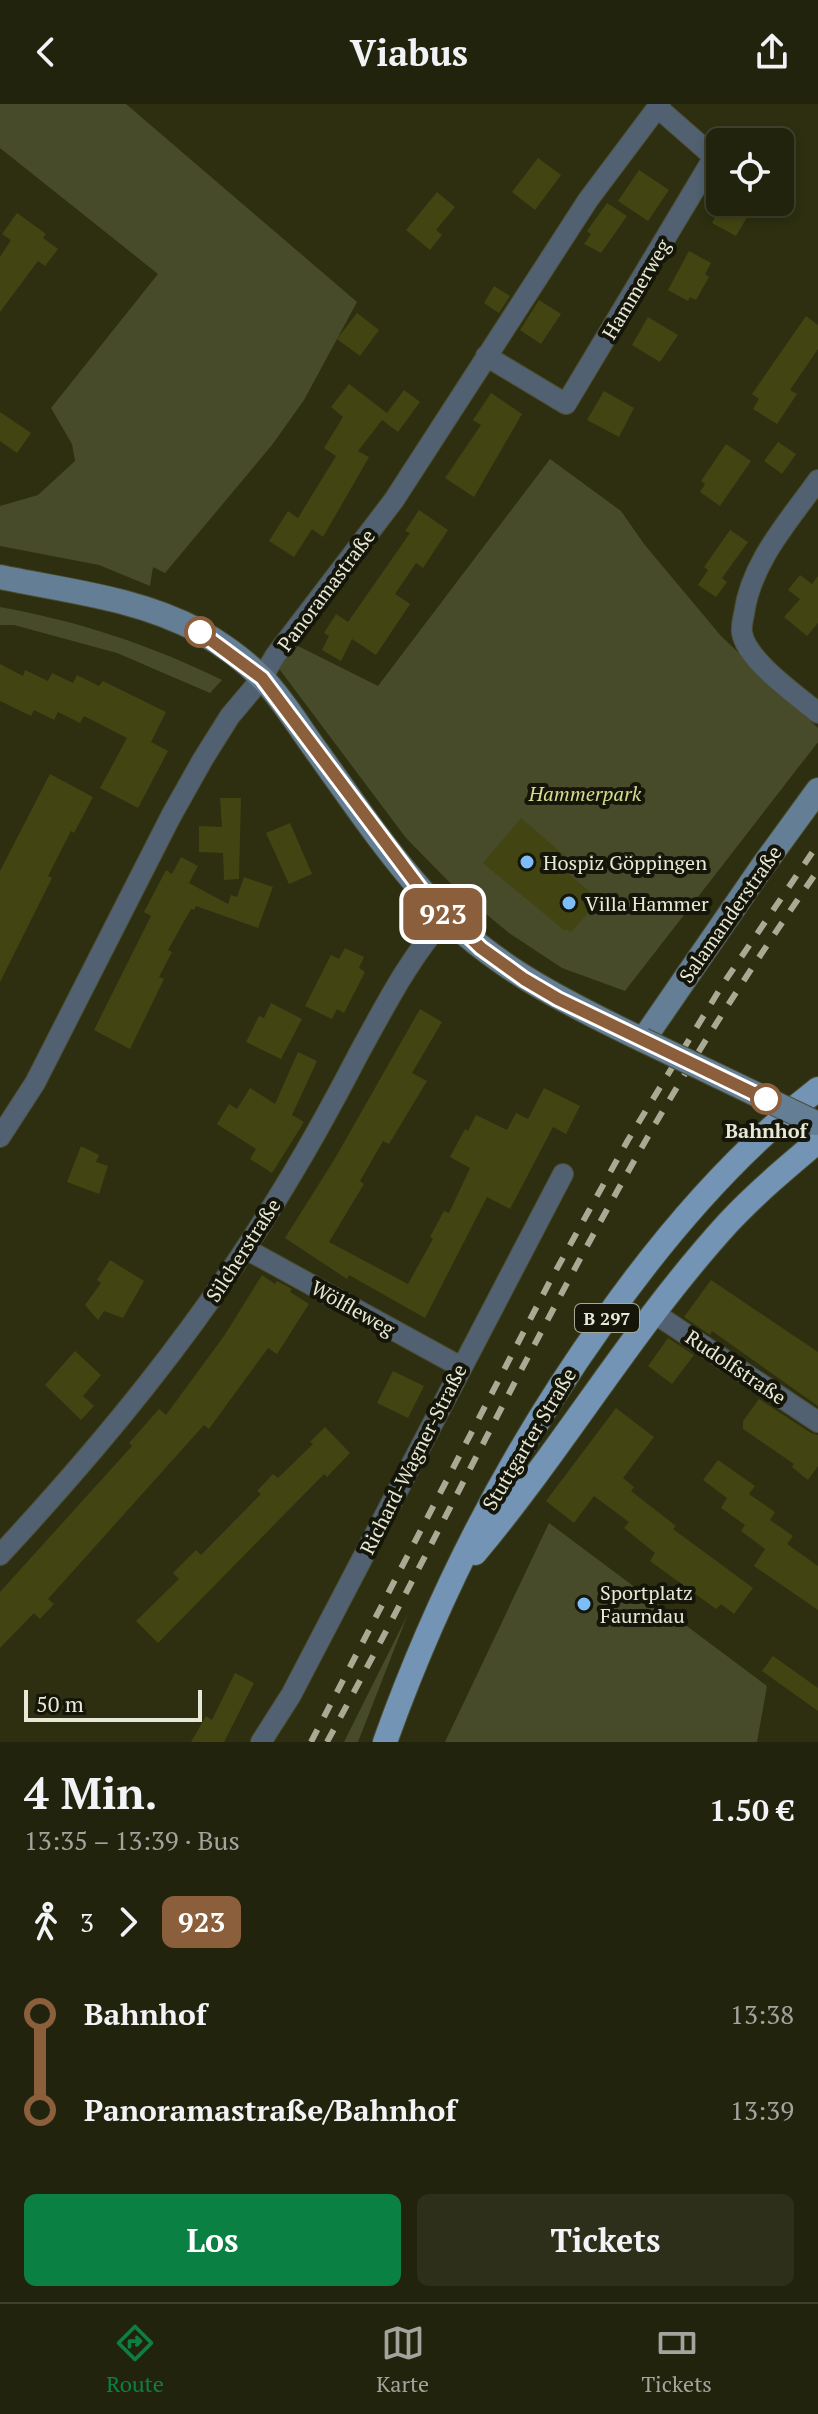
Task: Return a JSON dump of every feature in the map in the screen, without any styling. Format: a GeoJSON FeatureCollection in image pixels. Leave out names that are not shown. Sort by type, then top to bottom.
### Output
{"type":"FeatureCollection","features":[{"type":"Feature","properties":{"kind":"main road","name":"Stuttgarter Straße"},"geometry":{"type":"LineString","coordinates":[[385,1742],[412,1665],[448,1586],[502,1478],[562,1381],[641,1269],[702,1197],[818,1089]]}},
{"type":"Feature","properties":{"kind":"main road","name":"Stuttgarter Straße"},"geometry":{"type":"LineString","coordinates":[[448,1586],[527,1490],[654,1313],[728,1222],[818,1141]]}},
{"type":"Feature","properties":{"kind":"street","name":"Panoramastraße"},"geometry":{"type":"LineString","coordinates":[[0,1137],[35,1083],[196,771],[230,716],[262,678],[275,656],[394,500],[588,200],[659,105]]}},
{"type":"Feature","properties":{"kind":"street","name":"Hammerweg"},"geometry":{"type":"LineString","coordinates":[[486,356],[566,404],[714,157],[659,105]]}},
{"type":"Feature","properties":{"kind":"street"},"geometry":{"type":"LineString","coordinates":[[818,480],[764,556],[747,593],[742,632],[752,653],[818,713]]}},
{"type":"Feature","properties":{"kind":"street"},"geometry":{"type":"LineString","coordinates":[[0,577],[73,590],[168,617],[200,632],[262,678],[422,891],[481,948],[558,999],[818,1125]]}},
{"type":"Feature","properties":{"kind":"street","name":"Salamanderstraße"},"geometry":{"type":"LineString","coordinates":[[643,1040],[818,790]]}},
{"type":"Feature","properties":{"kind":"street","name":"Silcherstraße"},"geometry":{"type":"LineString","coordinates":[[0,1555],[54,1497],[133,1402],[212,1299],[314,1137],[408,966],[446,917]]}},
{"type":"Feature","properties":{"kind":"street","name":"Richard-Wagner-Straße"},"geometry":{"type":"LineString","coordinates":[[261,1742],[291,1695],[563,1174]]}},
{"type":"Feature","properties":{"kind":"street","name":"Wölfleweg"},"geometry":{"type":"LineString","coordinates":[[246,1249],[461,1367]]}},
{"type":"Feature","properties":{"kind":"street","name":"Rudolfstraße"},"geometry":{"type":"LineString","coordinates":[[654,1313],[818,1422]]}},
{"type":"Feature","properties":{"kind":"green space"},"geometry":{"type":"Polygon","coordinates":[[[0,104],[126,104],[357,302],[304,400],[272,445],[165,573],[153,567],[150,586],[99,565],[0,546],[0,506],[38,495],[75,461],[72,444],[51,408],[158,274],[0,148],[0,104]]]}},
{"type":"Feature","properties":{"kind":"green space","name":"Hammerpark"},"geometry":{"type":"Polygon","coordinates":[[[550,459],[621,511],[644,544],[721,636],[818,728],[818,742],[625,991],[562,968],[509,933],[456,889],[406,838],[277,666],[298,646],[378,686],[550,459]]]}},
{"type":"Feature","properties":{"kind":"green space"},"geometry":{"type":"Polygon","coordinates":[[[0,607],[58,619],[114,636],[222,680],[210,693],[117,653],[14,625],[0,625],[0,607]]]}},
{"type":"Feature","properties":{"kind":"green space","name":"Sportplatz Faurndau"},"geometry":{"type":"Polygon","coordinates":[[[549,1523],[767,1686],[757,1742],[445,1742],[549,1523]]]}},
{"type":"Feature","properties":{"kind":"green space"},"geometry":{"type":"Polygon","coordinates":[[[408,1614],[358,1742],[344,1742],[408,1614]]]}},
{"type":"Feature","properties":{"kind":"building"},"geometry":{"type":"Polygon","coordinates":[[[538,158],[561,175],[535,210],[512,192],[538,158]]]}},
{"type":"Feature","properties":{"kind":"building"},"geometry":{"type":"Polygon","coordinates":[[[639,170],[669,190],[648,221],[618,201],[639,170]]]}},
{"type":"Feature","properties":{"kind":"building"},"geometry":{"type":"Polygon","coordinates":[[[437,192],[455,207],[436,230],[442,235],[430,250],[406,230],[437,192]]]}},
{"type":"Feature","properties":{"kind":"building"},"geometry":{"type":"Polygon","coordinates":[[[607,203],[627,216],[601,253],[584,244],[591,234],[587,231],[607,203]]]}},
{"type":"Feature","properties":{"kind":"building"},"geometry":{"type":"Polygon","coordinates":[[[17,213],[46,234],[43,238],[58,249],[45,266],[38,261],[0,312],[0,257],[11,240],[2,234],[17,213]]]}},
{"type":"Feature","properties":{"kind":"building"},"geometry":{"type":"Polygon","coordinates":[[[716,216],[748,216],[736,236],[712,223],[716,216]]]}},
{"type":"Feature","properties":{"kind":"building"},"geometry":{"type":"Polygon","coordinates":[[[689,251],[711,263],[705,274],[709,277],[696,300],[690,297],[688,301],[668,290],[689,251]]]}},
{"type":"Feature","properties":{"kind":"building"},"geometry":{"type":"Polygon","coordinates":[[[494,286],[510,296],[499,313],[484,303],[494,286]]]}},
{"type":"Feature","properties":{"kind":"building"},"geometry":{"type":"Polygon","coordinates":[[[539,300],[561,314],[541,344],[520,330],[539,300]]]}},
{"type":"Feature","properties":{"kind":"building"},"geometry":{"type":"Polygon","coordinates":[[[357,313],[379,330],[360,356],[337,339],[357,313]]]}},
{"type":"Feature","properties":{"kind":"building"},"geometry":{"type":"Polygon","coordinates":[[[806,316],[818,325],[818,349],[790,390],[797,394],[777,424],[753,409],[759,399],[752,394],[806,316]]]}},
{"type":"Feature","properties":{"kind":"building"},"geometry":{"type":"Polygon","coordinates":[[[648,317],[678,335],[660,362],[632,345],[648,317]]]}},
{"type":"Feature","properties":{"kind":"building"},"geometry":{"type":"Polygon","coordinates":[[[349,384],[387,413],[404,390],[420,402],[398,432],[382,420],[358,451],[369,457],[323,537],[312,529],[294,557],[269,541],[288,511],[298,518],[336,456],[324,448],[343,417],[331,407],[349,384]]]}},
{"type":"Feature","properties":{"kind":"building"},"geometry":{"type":"Polygon","coordinates":[[[604,391],[634,408],[619,437],[587,420],[604,391]]]}},
{"type":"Feature","properties":{"kind":"building"},"geometry":{"type":"Polygon","coordinates":[[[491,393],[522,414],[474,497],[445,478],[481,425],[473,420],[491,393]]]}},
{"type":"Feature","properties":{"kind":"building"},"geometry":{"type":"Polygon","coordinates":[[[0,412],[31,433],[17,453],[0,441],[0,412]]]}},
{"type":"Feature","properties":{"kind":"building"},"geometry":{"type":"Polygon","coordinates":[[[778,442],[796,454],[782,474],[764,461],[778,442]]]}},
{"type":"Feature","properties":{"kind":"building"},"geometry":{"type":"Polygon","coordinates":[[[726,444],[751,461],[720,506],[700,492],[705,484],[701,481],[726,444]]]}},
{"type":"Feature","properties":{"kind":"building"},"geometry":{"type":"Polygon","coordinates":[[[419,510],[448,530],[423,568],[416,563],[395,594],[410,604],[376,655],[352,639],[341,661],[322,650],[329,636],[324,633],[336,614],[348,622],[410,533],[405,531],[419,510]]]}},
{"type":"Feature","properties":{"kind":"building"},"geometry":{"type":"Polygon","coordinates":[[[730,530],[748,542],[722,578],[727,582],[716,597],[698,585],[708,570],[704,567],[730,530]]]}},
{"type":"Feature","properties":{"kind":"building"},"geometry":{"type":"Polygon","coordinates":[[[800,575],[812,584],[818,576],[818,623],[807,636],[784,617],[800,599],[788,590],[800,575]]]}},
{"type":"Feature","properties":{"kind":"building"},"geometry":{"type":"Polygon","coordinates":[[[0,664],[23,676],[25,670],[48,681],[52,673],[73,683],[77,675],[99,686],[103,681],[166,712],[151,742],[168,751],[138,808],[100,788],[127,738],[84,716],[80,723],[58,712],[54,720],[34,710],[31,716],[0,701],[0,664]]]}},
{"type":"Feature","properties":{"kind":"building"},"geometry":{"type":"Polygon","coordinates":[[[50,774],[93,797],[48,876],[52,878],[0,982],[0,871],[50,774]]]}},
{"type":"Feature","properties":{"kind":"building"},"geometry":{"type":"Polygon","coordinates":[[[220,798],[241,798],[239,879],[224,880],[223,853],[199,852],[199,826],[222,827],[220,798]]]}},
{"type":"Feature","properties":{"kind":"building","name":"Hospiz Göppingen"},"geometry":{"type":"Polygon","coordinates":[[[521,818],[571,861],[564,870],[596,897],[592,901],[596,904],[571,932],[565,931],[483,863],[521,818]]]}},
{"type":"Feature","properties":{"kind":"building"},"geometry":{"type":"Polygon","coordinates":[[[290,823],[312,874],[289,884],[266,833],[290,823]]]}},
{"type":"Feature","properties":{"kind":"building"},"geometry":{"type":"Polygon","coordinates":[[[181,857],[198,866],[189,883],[228,904],[231,895],[237,897],[244,877],[273,887],[258,928],[196,906],[194,910],[191,909],[168,950],[172,952],[159,977],[164,979],[130,1049],[94,1030],[151,916],[144,912],[166,870],[172,874],[181,857]]]}},
{"type":"Feature","properties":{"kind":"building"},"geometry":{"type":"Polygon","coordinates":[[[345,948],[364,957],[359,968],[365,972],[344,1013],[337,1009],[332,1019],[305,1006],[331,955],[339,959],[345,948]]]}},
{"type":"Feature","properties":{"kind":"building"},"geometry":{"type":"Polygon","coordinates":[[[271,1003],[302,1019],[281,1059],[246,1042],[259,1016],[264,1018],[271,1003]]]}},
{"type":"Feature","properties":{"kind":"building"},"geometry":{"type":"Polygon","coordinates":[[[420,1009],[442,1022],[412,1073],[427,1081],[389,1144],[383,1141],[360,1181],[364,1184],[329,1242],[408,1284],[433,1239],[430,1237],[444,1211],[449,1213],[470,1168],[450,1157],[476,1115],[507,1130],[516,1113],[528,1119],[544,1088],[580,1106],[566,1134],[553,1127],[510,1209],[487,1197],[425,1318],[349,1275],[347,1279],[285,1238],[334,1160],[420,1009]]]}},
{"type":"Feature","properties":{"kind":"building"},"geometry":{"type":"Polygon","coordinates":[[[298,1052],[317,1061],[292,1115],[304,1122],[272,1173],[250,1159],[256,1149],[217,1124],[229,1104],[237,1109],[250,1088],[275,1104],[298,1052]]]}},
{"type":"Feature","properties":{"kind":"building"},"geometry":{"type":"Polygon","coordinates":[[[81,1146],[99,1155],[96,1162],[108,1166],[99,1194],[67,1182],[81,1146]]]}},
{"type":"Feature","properties":{"kind":"building"},"geometry":{"type":"Polygon","coordinates":[[[110,1260],[144,1281],[123,1318],[104,1311],[98,1320],[85,1305],[101,1283],[97,1280],[110,1260]]]}},
{"type":"Feature","properties":{"kind":"building"},"geometry":{"type":"Polygon","coordinates":[[[262,1275],[275,1284],[277,1281],[292,1289],[290,1292],[309,1304],[277,1354],[268,1348],[209,1429],[204,1425],[48,1599],[54,1604],[40,1619],[34,1613],[0,1648],[0,1592],[132,1446],[129,1443],[159,1409],[166,1415],[224,1336],[262,1275]]]}},
{"type":"Feature","properties":{"kind":"building"},"geometry":{"type":"Polygon","coordinates":[[[711,1280],[818,1352],[818,1406],[712,1331],[710,1335],[684,1317],[711,1280]]]}},
{"type":"Feature","properties":{"kind":"building"},"geometry":{"type":"Polygon","coordinates":[[[668,1338],[694,1355],[672,1384],[648,1366],[668,1338]]]}},
{"type":"Feature","properties":{"kind":"building"},"geometry":{"type":"Polygon","coordinates":[[[75,1351],[101,1375],[83,1396],[94,1406],[81,1420],[45,1385],[75,1351]]]}},
{"type":"Feature","properties":{"kind":"building"},"geometry":{"type":"Polygon","coordinates":[[[393,1371],[424,1386],[408,1418],[377,1403],[393,1371]]]}},
{"type":"Feature","properties":{"kind":"building"},"geometry":{"type":"Polygon","coordinates":[[[759,1399],[818,1435],[818,1466],[808,1480],[792,1467],[794,1464],[743,1429],[743,1421],[759,1399]]]}},
{"type":"Feature","properties":{"kind":"building"},"geometry":{"type":"Polygon","coordinates":[[[616,1408],[654,1437],[623,1478],[634,1487],[631,1491],[676,1526],[673,1529],[753,1588],[734,1614],[721,1604],[716,1609],[650,1561],[655,1553],[624,1528],[629,1522],[594,1496],[574,1523],[546,1501],[616,1408]]]}},
{"type":"Feature","properties":{"kind":"building"},"geometry":{"type":"Polygon","coordinates":[[[325,1427],[350,1453],[327,1477],[324,1474],[158,1643],[136,1621],[179,1579],[173,1573],[196,1550],[201,1555],[261,1494],[257,1491],[273,1474],[278,1478],[313,1444],[310,1442],[325,1427]]]}},
{"type":"Feature","properties":{"kind":"building"},"geometry":{"type":"Polygon","coordinates":[[[718,1460],[755,1486],[749,1494],[775,1512],[770,1520],[793,1536],[787,1544],[818,1566],[818,1610],[754,1566],[765,1549],[741,1531],[745,1525],[721,1508],[727,1498],[703,1480],[718,1460]]]}},
{"type":"Feature","properties":{"kind":"building"},"geometry":{"type":"Polygon","coordinates":[[[773,1656],[818,1688],[818,1711],[762,1671],[773,1656]]]}},
{"type":"Feature","properties":{"kind":"building"},"geometry":{"type":"Polygon","coordinates":[[[235,1673],[254,1683],[224,1742],[191,1742],[206,1716],[212,1720],[235,1673]]]}},
{"type":"Feature","properties":{"kind":"railway"},"geometry":{"type":"LineString","coordinates":[[311,1742],[549,1283],[628,1140],[723,984],[818,844]]}},
{"type":"Feature","properties":{"kind":"railway"},"geometry":{"type":"LineString","coordinates":[[327,1742],[642,1147],[727,1007],[818,870]]}},
{"type":"Feature","properties":{"kind":"bus line","name":"923"},"geometry":{"type":"LineString","coordinates":[[200,632],[262,678],[422,891],[481,948],[558,999],[766,1099]]}},
{"type":"Feature","properties":{"kind":"place","name":"Hospiz Göppingen"},"geometry":{"type":"Point","coordinates":[527,862]}},
{"type":"Feature","properties":{"kind":"place","name":"Villa Hammer"},"geometry":{"type":"Point","coordinates":[569,903]}},
{"type":"Feature","properties":{"kind":"place","name":"Bahnhof"},"geometry":{"type":"Point","coordinates":[766,1099]}},
{"type":"Feature","properties":{"kind":"place","name":"Sportplatz Faurndau"},"geometry":{"type":"Point","coordinates":[584,1604]}}]}
